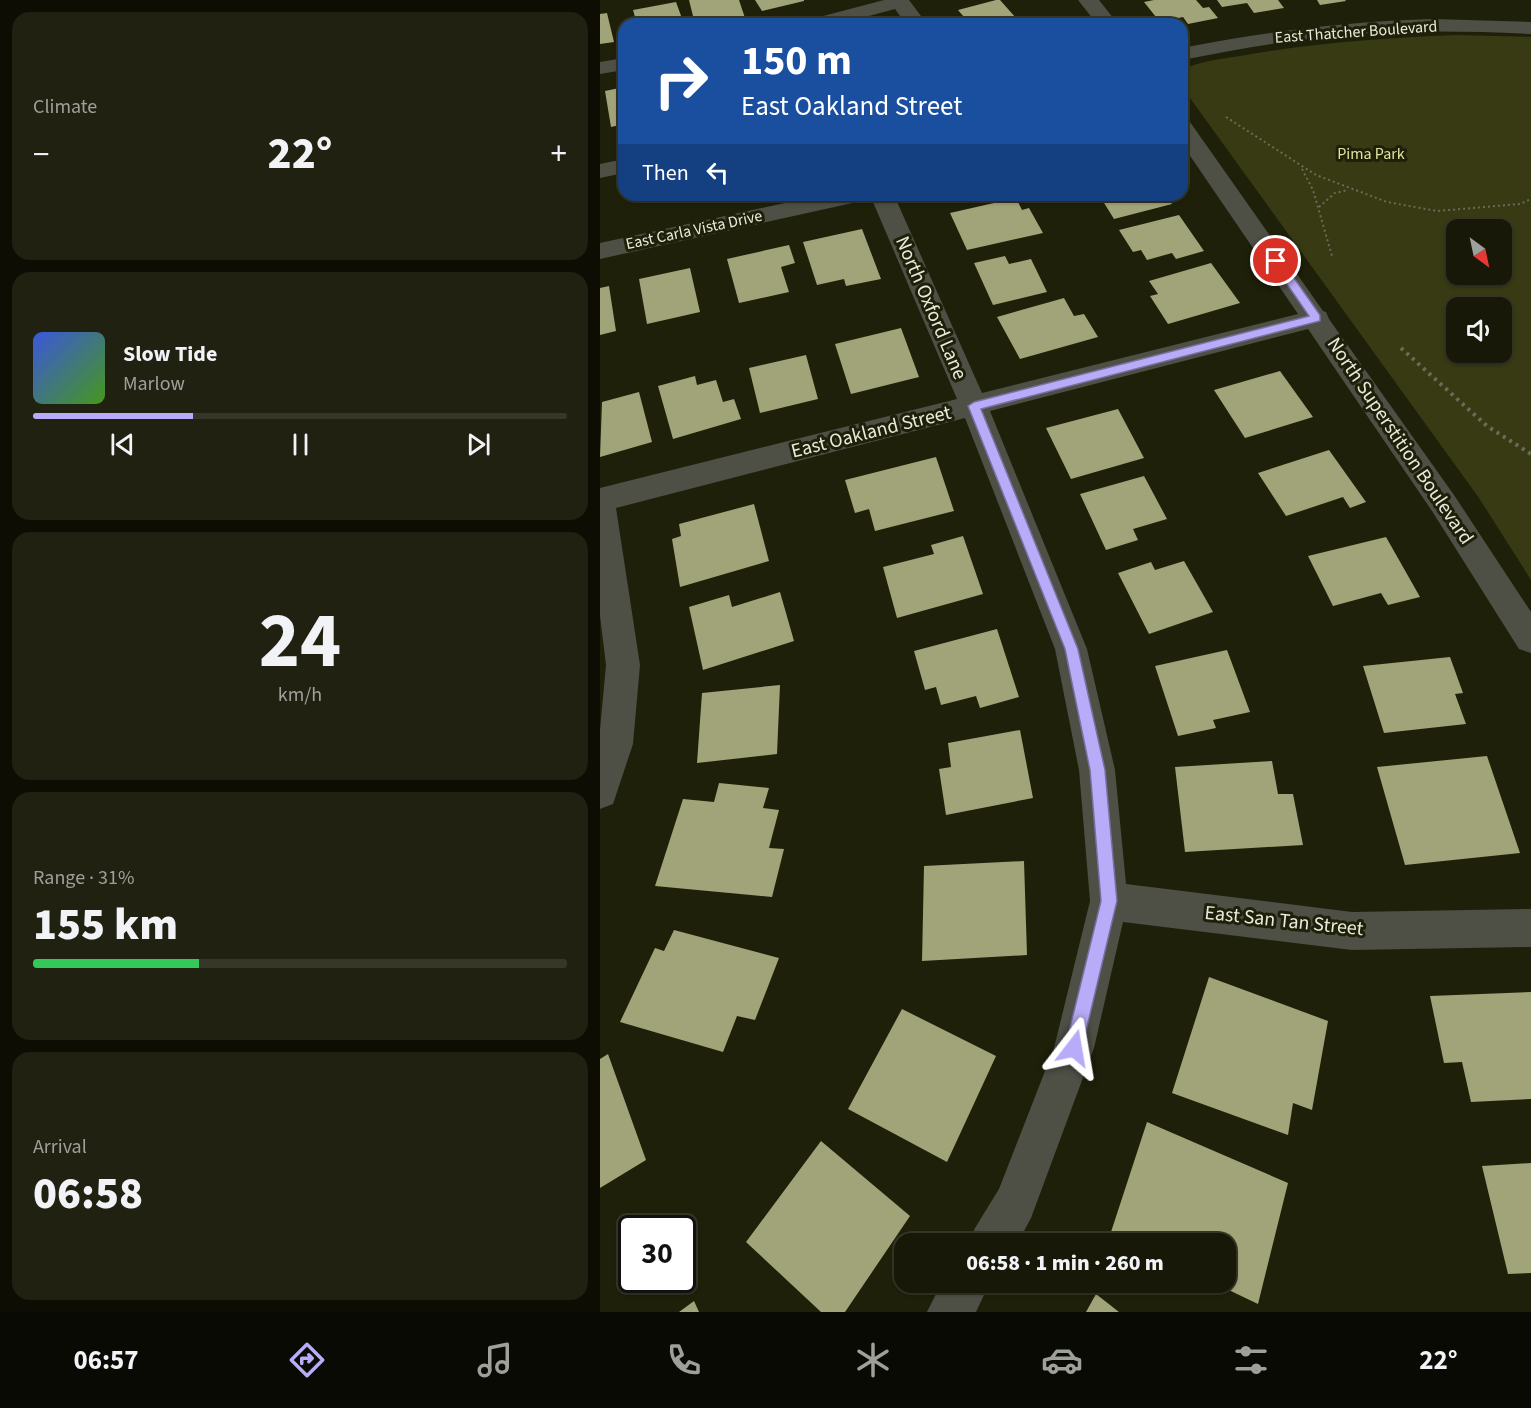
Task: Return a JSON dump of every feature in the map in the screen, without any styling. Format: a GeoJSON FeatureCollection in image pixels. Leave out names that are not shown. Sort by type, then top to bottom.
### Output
{"type":"FeatureCollection","features":[{"type":"Feature","properties":{"kind":"street"},"geometry":{"type":"LineString","coordinates":[[1088,0],[1103,18]]}},
{"type":"Feature","properties":{"kind":"street"},"geometry":{"type":"LineString","coordinates":[[837,18],[899,1],[912,18]]}},
{"type":"Feature","properties":{"kind":"street","name":"East Thatcher Boulevard"},"geometry":{"type":"LineString","coordinates":[[1188,53],[1254,40],[1336,30],[1441,25],[1531,28]]}},
{"type":"Feature","properties":{"kind":"street"},"geometry":{"type":"LineString","coordinates":[[600,68],[618,65]]}},
{"type":"Feature","properties":{"kind":"street","name":"North Superstition Boulevard"},"geometry":{"type":"LineString","coordinates":[[1188,135],[1317,318],[1443,503],[1531,639]]}},
{"type":"Feature","properties":{"kind":"street"},"geometry":{"type":"LineString","coordinates":[[600,171],[618,167]]}},
{"type":"Feature","properties":{"kind":"street","name":"East Carla Vista Drive"},"geometry":{"type":"LineString","coordinates":[[600,251],[829,201]]}},
{"type":"Feature","properties":{"kind":"street","name":"North Oxford Lane"},"geometry":{"type":"LineString","coordinates":[[885,201],[974,406],[1071,649],[1097,770],[1109,901],[1074,1048],[1016,1203],[998,1233]]}},
{"type":"Feature","properties":{"kind":"street","name":"East Oakland Street"},"geometry":{"type":"LineString","coordinates":[[600,501],[1317,318]]}},
{"type":"Feature","properties":{"kind":"street"},"geometry":{"type":"LineString","coordinates":[[600,501],[623,665],[616,744],[600,792]]}},
{"type":"Feature","properties":{"kind":"street","name":"East San Tan Street"},"geometry":{"type":"LineString","coordinates":[[1109,901],[1352,931],[1531,928]]}},
{"type":"Feature","properties":{"kind":"street"},"geometry":{"type":"LineString","coordinates":[[950,1312],[961,1293]]}},
{"type":"Feature","properties":{"kind":"path"},"geometry":{"type":"LineString","coordinates":[[1226,117],[1264,139],[1301,167],[1348,190],[1392,203],[1435,211],[1520,204],[1531,199]]}},
{"type":"Feature","properties":{"kind":"path"},"geometry":{"type":"LineString","coordinates":[[1301,167],[1319,207],[1332,256]]}},
{"type":"Feature","properties":{"kind":"path"},"geometry":{"type":"LineString","coordinates":[[1319,207],[1335,193],[1348,190]]}},
{"type":"Feature","properties":{"kind":"path"},"geometry":{"type":"LineString","coordinates":[[1401,348],[1487,426],[1531,454]]}},
{"type":"Feature","properties":{"kind":"green space","name":"Pima Park"},"geometry":{"type":"Polygon","coordinates":[[[1456,35],[1531,37],[1531,580],[1479,498],[1188,95],[1188,67],[1196,64],[1321,44],[1456,35]]]}},
{"type":"Feature","properties":{"kind":"building"},"geometry":{"type":"Polygon","coordinates":[[[689,0],[739,0],[745,18],[694,18],[689,0]]]}},
{"type":"Feature","properties":{"kind":"building"},"geometry":{"type":"Polygon","coordinates":[[[755,0],[804,0],[804,1],[762,11],[755,0]]]}},
{"type":"Feature","properties":{"kind":"building"},"geometry":{"type":"Polygon","coordinates":[[[1000,0],[1016,18],[965,18],[958,10],[1000,0]]]}},
{"type":"Feature","properties":{"kind":"building"},"geometry":{"type":"Polygon","coordinates":[[[1196,0],[1203,8],[1209,7],[1218,18],[1188,24],[1188,18],[1183,17],[1157,18],[1144,2],[1196,0]]]}},
{"type":"Feature","properties":{"kind":"building"},"geometry":{"type":"Polygon","coordinates":[[[1217,0],[1278,0],[1284,8],[1254,13],[1247,3],[1222,7],[1217,0]]]}},
{"type":"Feature","properties":{"kind":"building"},"geometry":{"type":"Polygon","coordinates":[[[1317,0],[1345,0],[1346,1],[1320,5],[1317,0]]]}},
{"type":"Feature","properties":{"kind":"building"},"geometry":{"type":"Polygon","coordinates":[[[676,2],[682,18],[635,18],[633,10],[676,2]]]}},
{"type":"Feature","properties":{"kind":"building"},"geometry":{"type":"Polygon","coordinates":[[[607,13],[614,42],[600,44],[600,14],[607,13]]]}},
{"type":"Feature","properties":{"kind":"building"},"geometry":{"type":"Polygon","coordinates":[[[618,88],[618,125],[611,127],[605,91],[618,88]]]}},
{"type":"Feature","properties":{"kind":"building"},"geometry":{"type":"Polygon","coordinates":[[[1003,201],[1018,201],[1022,210],[1029,208],[1043,233],[967,250],[950,213],[1003,201]]]}},
{"type":"Feature","properties":{"kind":"building"},"geometry":{"type":"Polygon","coordinates":[[[1103,201],[1170,201],[1172,204],[1114,219],[1103,201]]]}},
{"type":"Feature","properties":{"kind":"building"},"geometry":{"type":"Polygon","coordinates":[[[1179,215],[1204,251],[1176,259],[1172,253],[1147,260],[1141,250],[1133,252],[1119,230],[1179,215]]]}},
{"type":"Feature","properties":{"kind":"building"},"geometry":{"type":"Polygon","coordinates":[[[862,229],[881,279],[846,286],[844,279],[817,285],[803,242],[862,229]]]}},
{"type":"Feature","properties":{"kind":"building"},"geometry":{"type":"Polygon","coordinates":[[[789,245],[795,263],[781,267],[789,292],[739,303],[727,259],[789,245]]]}},
{"type":"Feature","properties":{"kind":"building"},"geometry":{"type":"Polygon","coordinates":[[[1005,256],[1009,264],[1031,259],[1047,292],[993,305],[974,263],[1005,256]]]}},
{"type":"Feature","properties":{"kind":"building"},"geometry":{"type":"Polygon","coordinates":[[[1211,263],[1240,303],[1168,324],[1150,296],[1158,294],[1149,281],[1211,263]]]}},
{"type":"Feature","properties":{"kind":"building"},"geometry":{"type":"Polygon","coordinates":[[[690,268],[700,312],[647,324],[639,279],[690,268]]]}},
{"type":"Feature","properties":{"kind":"building"},"geometry":{"type":"Polygon","coordinates":[[[609,286],[616,331],[600,335],[600,288],[609,286]]]}},
{"type":"Feature","properties":{"kind":"building"},"geometry":{"type":"Polygon","coordinates":[[[1064,298],[1074,316],[1084,314],[1098,337],[1020,359],[997,317],[1064,298]]]}},
{"type":"Feature","properties":{"kind":"building"},"geometry":{"type":"Polygon","coordinates":[[[901,328],[919,377],[851,394],[835,344],[901,328]]]}},
{"type":"Feature","properties":{"kind":"building"},"geometry":{"type":"Polygon","coordinates":[[[806,355],[818,399],[760,413],[749,368],[806,355]]]}},
{"type":"Feature","properties":{"kind":"building"},"geometry":{"type":"Polygon","coordinates":[[[1280,371],[1313,417],[1245,438],[1214,390],[1280,371]]]}},
{"type":"Feature","properties":{"kind":"building"},"geometry":{"type":"Polygon","coordinates":[[[695,376],[697,385],[716,380],[723,402],[734,399],[741,419],[673,439],[658,386],[695,376]]]}},
{"type":"Feature","properties":{"kind":"building"},"geometry":{"type":"Polygon","coordinates":[[[639,392],[652,442],[600,457],[602,402],[639,392]]]}},
{"type":"Feature","properties":{"kind":"building"},"geometry":{"type":"Polygon","coordinates":[[[1118,409],[1144,458],[1071,479],[1046,428],[1118,409]]]}},
{"type":"Feature","properties":{"kind":"building"},"geometry":{"type":"Polygon","coordinates":[[[1329,450],[1366,502],[1350,508],[1343,497],[1286,516],[1258,473],[1329,450]]]}},
{"type":"Feature","properties":{"kind":"building"},"geometry":{"type":"Polygon","coordinates":[[[936,457],[954,511],[875,531],[869,509],[855,513],[845,480],[936,457]]]}},
{"type":"Feature","properties":{"kind":"building"},"geometry":{"type":"Polygon","coordinates":[[[1144,476],[1167,519],[1133,529],[1138,540],[1106,550],[1080,494],[1144,476]]]}},
{"type":"Feature","properties":{"kind":"building"},"geometry":{"type":"Polygon","coordinates":[[[754,504],[769,561],[680,587],[672,539],[681,536],[679,524],[754,504]]]}},
{"type":"Feature","properties":{"kind":"building"},"geometry":{"type":"Polygon","coordinates":[[[963,536],[983,594],[897,618],[883,567],[934,554],[931,545],[963,536]]]}},
{"type":"Feature","properties":{"kind":"building"},"geometry":{"type":"Polygon","coordinates":[[[1386,537],[1420,597],[1388,605],[1381,593],[1333,606],[1308,556],[1386,537]]]}},
{"type":"Feature","properties":{"kind":"building"},"geometry":{"type":"Polygon","coordinates":[[[1184,561],[1213,612],[1149,634],[1118,573],[1151,562],[1155,570],[1184,561]]]}},
{"type":"Feature","properties":{"kind":"building"},"geometry":{"type":"Polygon","coordinates":[[[780,592],[794,641],[703,670],[689,607],[729,595],[732,607],[780,592]]]}},
{"type":"Feature","properties":{"kind":"building"},"geometry":{"type":"Polygon","coordinates":[[[997,629],[1019,697],[980,708],[976,696],[941,705],[936,687],[925,690],[914,651],[997,629]]]}},
{"type":"Feature","properties":{"kind":"building"},"geometry":{"type":"Polygon","coordinates":[[[1227,650],[1250,712],[1213,720],[1216,728],[1178,736],[1155,666],[1227,650]]]}},
{"type":"Feature","properties":{"kind":"building"},"geometry":{"type":"Polygon","coordinates":[[[1450,657],[1463,693],[1455,694],[1466,724],[1384,733],[1363,666],[1450,657]]]}},
{"type":"Feature","properties":{"kind":"building"},"geometry":{"type":"Polygon","coordinates":[[[780,685],[777,754],[697,763],[702,693],[780,685]]]}},
{"type":"Feature","properties":{"kind":"building"},"geometry":{"type":"Polygon","coordinates":[[[1020,730],[1033,798],[946,815],[939,769],[951,767],[948,743],[1020,730]]]}},
{"type":"Feature","properties":{"kind":"building"},"geometry":{"type":"Polygon","coordinates":[[[1487,756],[1520,853],[1405,865],[1377,767],[1487,756]]]}},
{"type":"Feature","properties":{"kind":"building"},"geometry":{"type":"Polygon","coordinates":[[[1272,761],[1278,794],[1293,794],[1303,845],[1185,852],[1175,767],[1272,761]]]}},
{"type":"Feature","properties":{"kind":"building"},"geometry":{"type":"Polygon","coordinates":[[[719,783],[769,788],[763,808],[779,810],[769,848],[784,849],[772,897],[655,886],[683,799],[714,802],[719,783]]]}},
{"type":"Feature","properties":{"kind":"building"},"geometry":{"type":"Polygon","coordinates":[[[1024,861],[1027,955],[922,961],[924,866],[1024,861]]]}},
{"type":"Feature","properties":{"kind":"building"},"geometry":{"type":"Polygon","coordinates":[[[674,930],[779,958],[755,1020],[737,1016],[723,1052],[620,1022],[655,948],[664,951],[674,930]]]}},
{"type":"Feature","properties":{"kind":"building"},"geometry":{"type":"Polygon","coordinates":[[[1209,977],[1328,1021],[1312,1110],[1293,1103],[1288,1135],[1172,1093],[1209,977]]]}},
{"type":"Feature","properties":{"kind":"building"},"geometry":{"type":"Polygon","coordinates":[[[1531,992],[1531,1099],[1471,1102],[1462,1062],[1444,1063],[1430,996],[1531,992]]]}},
{"type":"Feature","properties":{"kind":"building"},"geometry":{"type":"Polygon","coordinates":[[[902,1009],[996,1056],[947,1162],[848,1109],[902,1009]]]}},
{"type":"Feature","properties":{"kind":"building"},"geometry":{"type":"Polygon","coordinates":[[[608,1054],[646,1160],[600,1188],[600,1059],[608,1054]]]}},
{"type":"Feature","properties":{"kind":"building"},"geometry":{"type":"Polygon","coordinates":[[[1147,1122],[1288,1183],[1258,1304],[1235,1293],[1236,1233],[1111,1233],[1147,1122]]]}},
{"type":"Feature","properties":{"kind":"building"},"geometry":{"type":"Polygon","coordinates":[[[821,1141],[910,1216],[898,1233],[894,1233],[894,1240],[845,1312],[821,1312],[746,1242],[821,1141]]]}},
{"type":"Feature","properties":{"kind":"building"},"geometry":{"type":"Polygon","coordinates":[[[1531,1163],[1531,1273],[1508,1274],[1482,1166],[1531,1163]]]}},
{"type":"Feature","properties":{"kind":"building"},"geometry":{"type":"Polygon","coordinates":[[[1096,1294],[1119,1312],[1086,1312],[1096,1294]]]}},
{"type":"Feature","properties":{"kind":"building"},"geometry":{"type":"Polygon","coordinates":[[[694,1301],[699,1312],[679,1312],[694,1301]]]}},
{"type":"Feature","properties":{"kind":"route"},"geometry":{"type":"LineString","coordinates":[[1074,1048],[1109,901],[1097,770],[1071,649],[974,406],[1317,318],[1276,261]]}}]}
